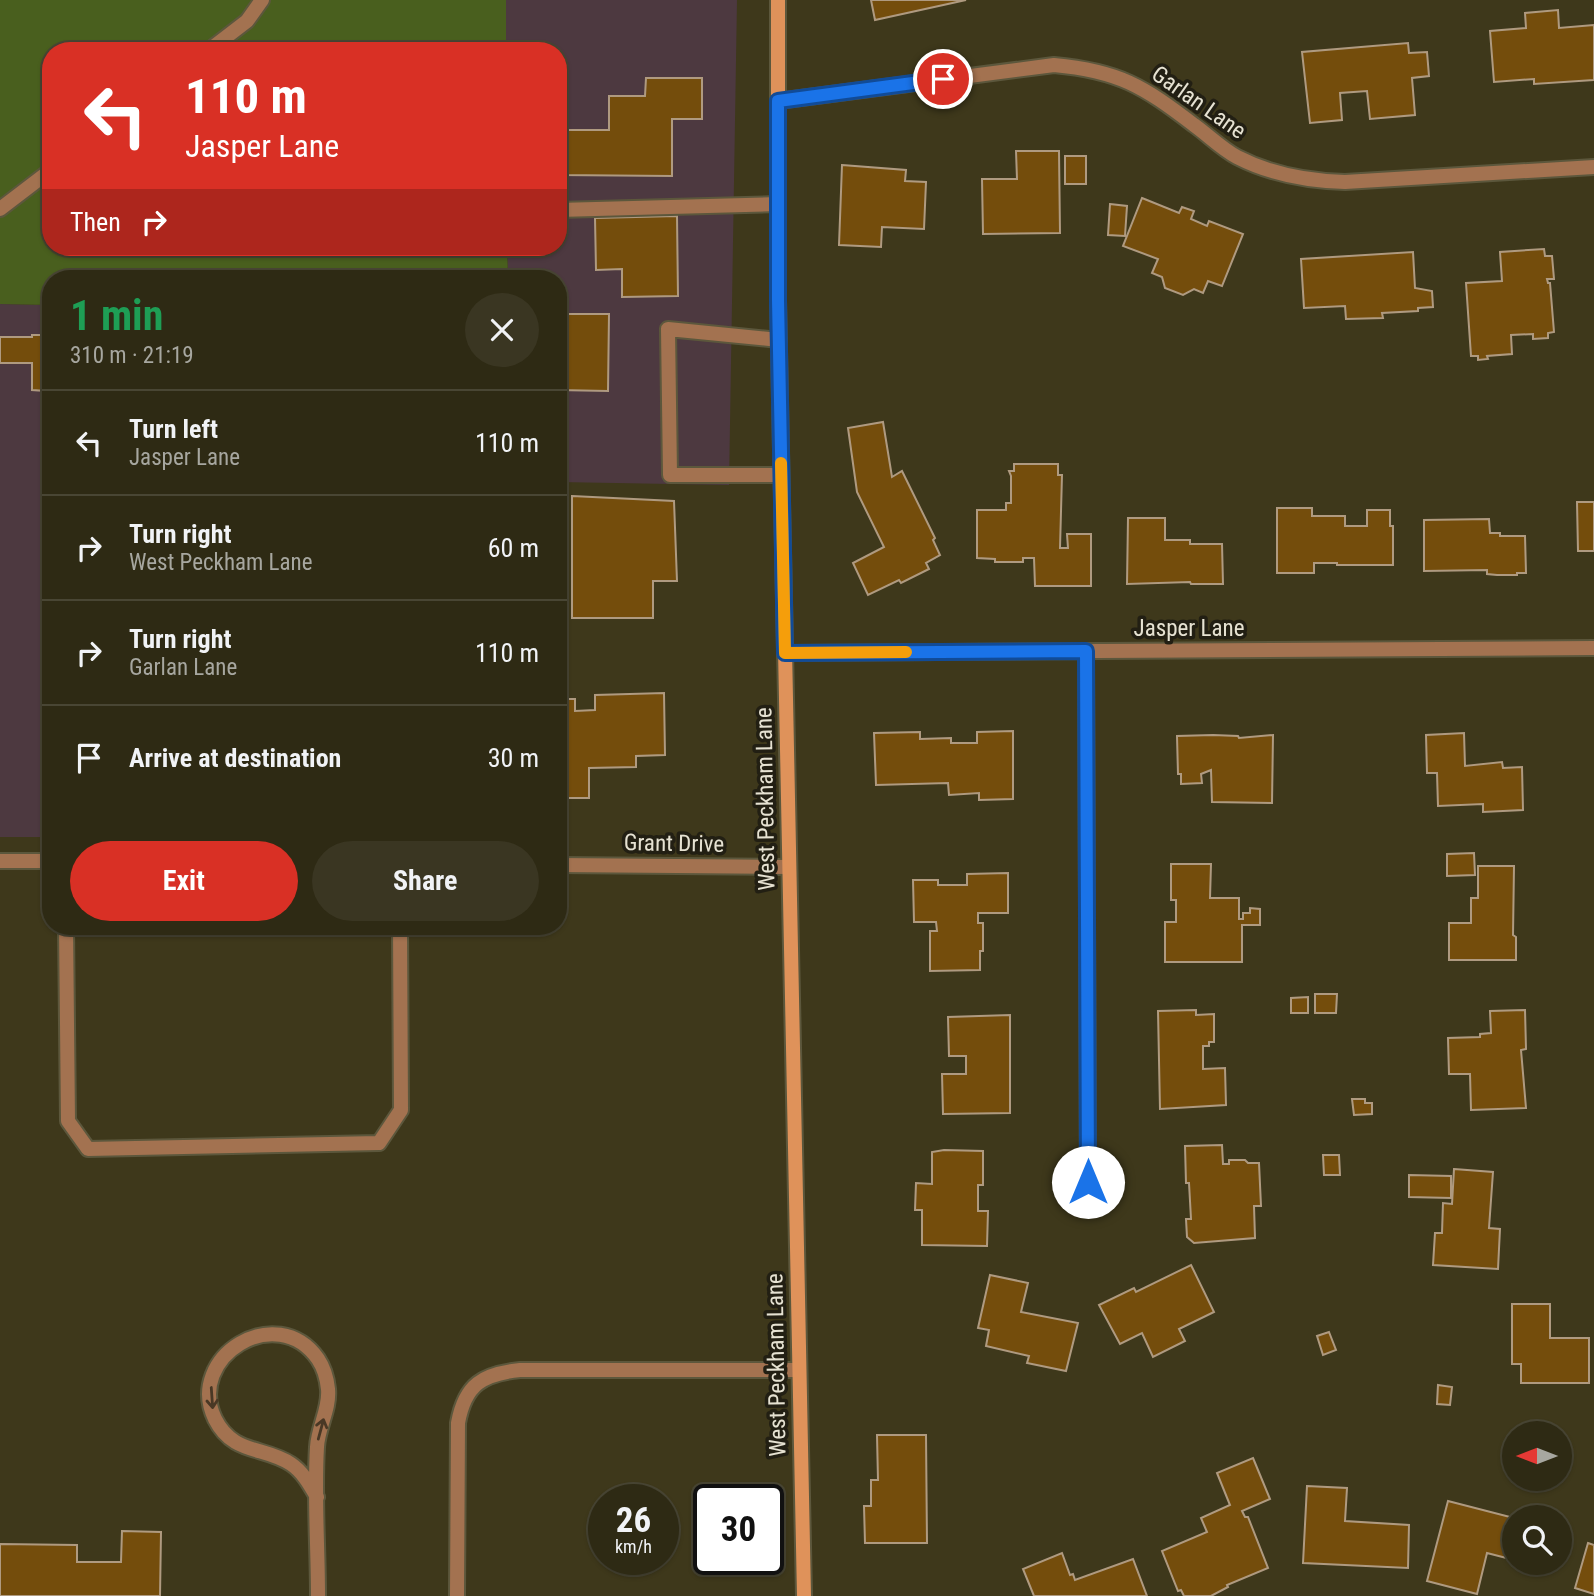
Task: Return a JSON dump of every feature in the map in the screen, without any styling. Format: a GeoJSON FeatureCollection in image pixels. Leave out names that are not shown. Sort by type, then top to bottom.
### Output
{"type":"FeatureCollection","features":[{"type":"Feature","properties":{"kind":"street"},"geometry":{"type":"LineString","coordinates":[[219,42],[247,20],[262,0]]}},
{"type":"Feature","properties":{"kind":"street","name":"West Peckham Lane"},"geometry":{"type":"LineString","coordinates":[[778,0],[781,475],[804,1596]]}},
{"type":"Feature","properties":{"kind":"street","name":"Garlan Lane"},"geometry":{"type":"LineString","coordinates":[[778,101],[1054,65],[1089,68],[1125,79],[1158,97],[1235,156],[1273,173],[1311,181],[1345,182],[1594,167]]}},
{"type":"Feature","properties":{"kind":"street"},"geometry":{"type":"LineString","coordinates":[[0,209],[42,177]]}},
{"type":"Feature","properties":{"kind":"street"},"geometry":{"type":"LineString","coordinates":[[567,210],[778,204]]}},
{"type":"Feature","properties":{"kind":"street"},"geometry":{"type":"LineString","coordinates":[[779,340],[668,329],[670,475],[781,475]]}},
{"type":"Feature","properties":{"kind":"street","name":"Jasper Lane"},"geometry":{"type":"LineString","coordinates":[[785,653],[1594,648]]}},
{"type":"Feature","properties":{"kind":"street"},"geometry":{"type":"LineString","coordinates":[[1086,651],[1088,1182]]}},
{"type":"Feature","properties":{"kind":"street"},"geometry":{"type":"LineString","coordinates":[[0,861],[42,861]]}},
{"type":"Feature","properties":{"kind":"street","name":"Grant Drive"},"geometry":{"type":"LineString","coordinates":[[567,865],[789,867]]}},
{"type":"Feature","properties":{"kind":"street"},"geometry":{"type":"LineString","coordinates":[[66,935],[68,1121],[88,1149],[379,1143],[401,1110],[400,935]]}},
{"type":"Feature","properties":{"kind":"street"},"geometry":{"type":"LineString","coordinates":[[317,1497],[303,1475],[290,1463],[236,1443],[223,1431],[215,1418],[210,1404],[213,1377],[230,1349],[242,1342],[260,1335],[274,1334],[289,1338],[303,1344],[325,1372],[328,1404],[317,1444],[318,1596]]}},
{"type":"Feature","properties":{"kind":"street"},"geometry":{"type":"LineString","coordinates":[[457,1596],[458,1423],[466,1399],[483,1378],[496,1373],[520,1370],[799,1370]]}},
{"type":"Feature","properties":{"kind":"shaded area"},"geometry":{"type":"Polygon","coordinates":[[[506,0],[737,0],[729,485],[567,482],[567,270],[508,270],[507,256],[567,256],[567,42],[506,42],[506,0]]]}},
{"type":"Feature","properties":{"kind":"shaded area"},"geometry":{"type":"Polygon","coordinates":[[[0,304],[42,305],[42,837],[0,837],[0,304]]]}},
{"type":"Feature","properties":{"kind":"green space"},"geometry":{"type":"Polygon","coordinates":[[[0,0],[506,0],[506,42],[42,42],[42,256],[507,256],[508,270],[42,270],[42,305],[0,304],[0,0]]]}},
{"type":"Feature","properties":{"kind":"building"},"geometry":{"type":"Polygon","coordinates":[[[871,0],[966,0],[875,20],[871,0]]]}},
{"type":"Feature","properties":{"kind":"building"},"geometry":{"type":"Polygon","coordinates":[[[1558,10],[1559,28],[1594,25],[1594,80],[1534,84],[1534,79],[1494,82],[1490,31],[1526,28],[1525,13],[1558,10]]]}},
{"type":"Feature","properties":{"kind":"building"},"geometry":{"type":"Polygon","coordinates":[[[1408,43],[1409,53],[1427,52],[1429,76],[1412,78],[1415,115],[1370,119],[1367,91],[1340,93],[1342,120],[1310,123],[1302,52],[1408,43]]]}},
{"type":"Feature","properties":{"kind":"building"},"geometry":{"type":"Polygon","coordinates":[[[646,78],[702,78],[702,119],[672,119],[672,176],[567,175],[567,130],[609,130],[609,96],[645,96],[646,78]]]}},
{"type":"Feature","properties":{"kind":"building"},"geometry":{"type":"Polygon","coordinates":[[[1016,151],[1059,151],[1060,233],[983,234],[982,179],[1017,179],[1016,151]]]}},
{"type":"Feature","properties":{"kind":"building"},"geometry":{"type":"Polygon","coordinates":[[[1065,156],[1086,156],[1086,184],[1065,184],[1065,156]]]}},
{"type":"Feature","properties":{"kind":"building"},"geometry":{"type":"Polygon","coordinates":[[[842,165],[906,170],[905,181],[926,182],[924,229],[882,227],[881,247],[839,245],[842,165]]]}},
{"type":"Feature","properties":{"kind":"building"},"geometry":{"type":"Polygon","coordinates":[[[1142,198],[1179,213],[1182,207],[1194,211],[1191,219],[1207,226],[1209,221],[1243,234],[1222,286],[1208,281],[1203,293],[1194,289],[1183,295],[1165,288],[1162,277],[1152,273],[1158,259],[1123,246],[1142,198]]]}},
{"type":"Feature","properties":{"kind":"building"},"geometry":{"type":"Polygon","coordinates":[[[1110,204],[1127,206],[1125,236],[1108,235],[1110,204]]]}},
{"type":"Feature","properties":{"kind":"building"},"geometry":{"type":"Polygon","coordinates":[[[677,216],[678,296],[622,297],[622,269],[596,270],[595,218],[677,216]]]}},
{"type":"Feature","properties":{"kind":"building"},"geometry":{"type":"Polygon","coordinates":[[[1544,249],[1545,256],[1552,256],[1554,279],[1547,279],[1550,283],[1554,332],[1548,333],[1548,338],[1533,339],[1533,334],[1511,335],[1512,354],[1487,356],[1488,359],[1478,360],[1478,356],[1471,356],[1466,283],[1502,281],[1500,252],[1544,249]]]}},
{"type":"Feature","properties":{"kind":"building"},"geometry":{"type":"Polygon","coordinates":[[[1413,252],[1415,288],[1432,291],[1433,307],[1418,308],[1418,311],[1382,313],[1383,318],[1346,319],[1345,306],[1304,308],[1301,259],[1413,252]]]}},
{"type":"Feature","properties":{"kind":"building"},"geometry":{"type":"Polygon","coordinates":[[[567,314],[609,314],[608,391],[567,390],[567,314]]]}},
{"type":"Feature","properties":{"kind":"building"},"geometry":{"type":"Polygon","coordinates":[[[42,335],[42,391],[32,390],[32,363],[0,363],[0,337],[42,335]]]}},
{"type":"Feature","properties":{"kind":"building"},"geometry":{"type":"Polygon","coordinates":[[[883,422],[892,477],[902,471],[935,538],[933,540],[940,555],[926,563],[929,569],[868,595],[853,563],[884,547],[857,492],[848,428],[883,422]]]}},
{"type":"Feature","properties":{"kind":"building"},"geometry":{"type":"Polygon","coordinates":[[[1014,464],[1058,464],[1058,475],[1062,475],[1060,548],[1068,548],[1067,534],[1091,534],[1091,586],[1035,586],[1034,558],[1023,558],[1023,562],[995,562],[995,559],[977,558],[977,510],[1006,510],[1006,503],[1011,503],[1009,471],[1014,471],[1014,464]]]}},
{"type":"Feature","properties":{"kind":"building"},"geometry":{"type":"Polygon","coordinates":[[[572,496],[674,501],[677,581],[653,581],[653,618],[572,618],[572,496]]]}},
{"type":"Feature","properties":{"kind":"building"},"geometry":{"type":"Polygon","coordinates":[[[1577,502],[1594,502],[1594,551],[1578,551],[1577,502]]]}},
{"type":"Feature","properties":{"kind":"building"},"geometry":{"type":"Polygon","coordinates":[[[1277,508],[1312,508],[1312,516],[1345,516],[1345,526],[1367,526],[1367,510],[1390,510],[1390,526],[1393,526],[1393,565],[1314,563],[1314,573],[1277,573],[1277,508]]]}},
{"type":"Feature","properties":{"kind":"building"},"geometry":{"type":"Polygon","coordinates":[[[1128,518],[1165,518],[1165,540],[1190,540],[1190,544],[1222,544],[1223,584],[1127,584],[1128,518]]]}},
{"type":"Feature","properties":{"kind":"building"},"geometry":{"type":"Polygon","coordinates":[[[1489,519],[1490,533],[1500,533],[1500,536],[1525,536],[1526,573],[1497,575],[1487,574],[1487,570],[1424,571],[1424,520],[1489,519]]]}},
{"type":"Feature","properties":{"kind":"building"},"geometry":{"type":"Polygon","coordinates":[[[664,693],[665,755],[636,756],[636,767],[589,768],[589,798],[567,798],[567,699],[575,699],[575,711],[595,710],[595,695],[664,693]]]}},
{"type":"Feature","properties":{"kind":"building"},"geometry":{"type":"Polygon","coordinates":[[[1013,731],[1013,799],[979,800],[979,793],[949,795],[948,783],[876,785],[874,733],[920,732],[920,739],[951,738],[951,743],[977,743],[977,732],[1013,731]]]}},
{"type":"Feature","properties":{"kind":"building"},"geometry":{"type":"Polygon","coordinates":[[[1464,733],[1465,766],[1502,762],[1503,768],[1522,767],[1523,810],[1483,812],[1483,804],[1438,806],[1437,773],[1427,773],[1426,735],[1464,733]]]}},
{"type":"Feature","properties":{"kind":"building"},"geometry":{"type":"Polygon","coordinates":[[[1213,735],[1239,738],[1273,735],[1272,803],[1212,802],[1211,770],[1201,774],[1202,783],[1181,784],[1181,774],[1178,774],[1177,736],[1213,735]]]}},
{"type":"Feature","properties":{"kind":"building"},"geometry":{"type":"Polygon","coordinates":[[[1474,853],[1475,875],[1447,876],[1447,854],[1474,853]]]}},
{"type":"Feature","properties":{"kind":"building"},"geometry":{"type":"Polygon","coordinates":[[[1171,864],[1211,864],[1210,898],[1239,898],[1239,919],[1243,919],[1243,913],[1250,913],[1250,908],[1260,909],[1260,925],[1242,925],[1242,962],[1165,962],[1165,922],[1176,922],[1176,900],[1171,900],[1171,864]]]}},
{"type":"Feature","properties":{"kind":"building"},"geometry":{"type":"Polygon","coordinates":[[[1478,866],[1514,866],[1513,935],[1516,937],[1516,960],[1449,960],[1449,923],[1471,923],[1471,898],[1478,898],[1478,866]]]}},
{"type":"Feature","properties":{"kind":"building"},"geometry":{"type":"Polygon","coordinates":[[[1008,873],[1008,913],[978,913],[978,923],[983,923],[980,970],[930,971],[930,931],[937,931],[936,922],[914,922],[913,880],[938,880],[938,885],[967,885],[967,874],[1008,873]]]}},
{"type":"Feature","properties":{"kind":"building"},"geometry":{"type":"Polygon","coordinates":[[[1315,994],[1337,994],[1336,1013],[1315,1013],[1315,994]]]}},
{"type":"Feature","properties":{"kind":"building"},"geometry":{"type":"Polygon","coordinates":[[[1308,997],[1308,1013],[1291,1013],[1291,998],[1308,997]]]}},
{"type":"Feature","properties":{"kind":"building"},"geometry":{"type":"Polygon","coordinates":[[[1196,1010],[1196,1015],[1214,1014],[1214,1042],[1203,1046],[1203,1069],[1225,1068],[1226,1105],[1160,1109],[1158,1011],[1196,1010]]]}},
{"type":"Feature","properties":{"kind":"building"},"geometry":{"type":"Polygon","coordinates":[[[1525,1010],[1526,1049],[1521,1050],[1526,1108],[1471,1110],[1470,1074],[1449,1074],[1448,1038],[1480,1037],[1480,1034],[1491,1033],[1490,1011],[1525,1010]]]}},
{"type":"Feature","properties":{"kind":"building"},"geometry":{"type":"Polygon","coordinates":[[[1010,1015],[1010,1113],[943,1114],[942,1074],[966,1074],[966,1056],[949,1056],[948,1017],[1010,1015]]]}},
{"type":"Feature","properties":{"kind":"building"},"geometry":{"type":"Polygon","coordinates":[[[1352,1099],[1365,1099],[1365,1103],[1372,1103],[1372,1114],[1354,1115],[1352,1099]]]}},
{"type":"Feature","properties":{"kind":"building"},"geometry":{"type":"Polygon","coordinates":[[[1222,1145],[1223,1164],[1229,1164],[1229,1160],[1259,1163],[1261,1206],[1254,1206],[1255,1238],[1194,1243],[1187,1237],[1186,1219],[1191,1219],[1185,1146],[1222,1145]]]}},
{"type":"Feature","properties":{"kind":"building"},"geometry":{"type":"Polygon","coordinates":[[[983,1151],[983,1185],[978,1185],[978,1211],[988,1211],[987,1246],[922,1245],[922,1210],[915,1210],[916,1183],[932,1184],[932,1152],[983,1151]]]}},
{"type":"Feature","properties":{"kind":"building"},"geometry":{"type":"Polygon","coordinates":[[[1323,1155],[1339,1155],[1340,1175],[1324,1175],[1323,1155]]]}},
{"type":"Feature","properties":{"kind":"building"},"geometry":{"type":"Polygon","coordinates":[[[1454,1169],[1493,1172],[1489,1228],[1500,1229],[1498,1269],[1433,1265],[1435,1233],[1442,1233],[1443,1203],[1452,1204],[1454,1169]]]}},
{"type":"Feature","properties":{"kind":"building"},"geometry":{"type":"Polygon","coordinates":[[[1409,1175],[1451,1176],[1451,1198],[1409,1197],[1409,1175]]]}},
{"type":"Feature","properties":{"kind":"building"},"geometry":{"type":"Polygon","coordinates":[[[1191,1265],[1214,1312],[1179,1329],[1185,1341],[1153,1357],[1142,1333],[1120,1344],[1099,1305],[1134,1288],[1136,1292],[1191,1265]]]}},
{"type":"Feature","properties":{"kind":"building"},"geometry":{"type":"Polygon","coordinates":[[[990,1275],[1028,1283],[1021,1312],[1078,1323],[1066,1371],[1027,1363],[1029,1356],[986,1346],[989,1330],[978,1328],[990,1275]]]}},
{"type":"Feature","properties":{"kind":"building"},"geometry":{"type":"Polygon","coordinates":[[[1512,1304],[1550,1304],[1550,1338],[1589,1338],[1589,1383],[1521,1383],[1521,1364],[1512,1364],[1512,1304]]]}},
{"type":"Feature","properties":{"kind":"building"},"geometry":{"type":"Polygon","coordinates":[[[1329,1332],[1336,1350],[1323,1355],[1317,1336],[1329,1332]]]}},
{"type":"Feature","properties":{"kind":"building"},"geometry":{"type":"Polygon","coordinates":[[[1438,1385],[1452,1387],[1450,1405],[1437,1404],[1438,1385]]]}},
{"type":"Feature","properties":{"kind":"building"},"geometry":{"type":"Polygon","coordinates":[[[877,1435],[926,1435],[927,1543],[865,1543],[864,1506],[871,1506],[871,1480],[878,1480],[877,1435]]]}},
{"type":"Feature","properties":{"kind":"building"},"geometry":{"type":"Polygon","coordinates":[[[1253,1458],[1270,1499],[1242,1511],[1245,1517],[1248,1517],[1268,1568],[1227,1585],[1228,1587],[1211,1596],[1184,1596],[1181,1590],[1178,1591],[1162,1551],[1207,1532],[1201,1518],[1230,1505],[1217,1473],[1253,1458]]]}},
{"type":"Feature","properties":{"kind":"building"},"geometry":{"type":"Polygon","coordinates":[[[1307,1486],[1347,1488],[1345,1521],[1409,1525],[1408,1568],[1303,1563],[1307,1486]]]}},
{"type":"Feature","properties":{"kind":"building"},"geometry":{"type":"Polygon","coordinates":[[[1448,1501],[1502,1515],[1502,1557],[1487,1553],[1477,1594],[1427,1581],[1448,1501]]]}},
{"type":"Feature","properties":{"kind":"building"},"geometry":{"type":"Polygon","coordinates":[[[122,1531],[161,1532],[160,1596],[0,1596],[0,1544],[77,1545],[77,1562],[121,1562],[122,1531]]]}},
{"type":"Feature","properties":{"kind":"building"},"geometry":{"type":"Polygon","coordinates":[[[1588,1543],[1594,1545],[1594,1594],[1575,1588],[1588,1543]]]}},
{"type":"Feature","properties":{"kind":"building"},"geometry":{"type":"Polygon","coordinates":[[[1062,1553],[1070,1575],[1073,1574],[1075,1580],[1133,1559],[1147,1596],[1034,1596],[1023,1569],[1062,1553]]]}},
{"type":"Feature","properties":{"kind":"slow traffic"},"geometry":{"type":"LineString","coordinates":[[781,463],[785,653],[906,652]]}},
{"type":"Feature","properties":{"kind":"route"},"geometry":{"type":"LineString","coordinates":[[943,79],[778,101],[778,300],[785,653],[1086,651],[1088,1182]]}}]}
